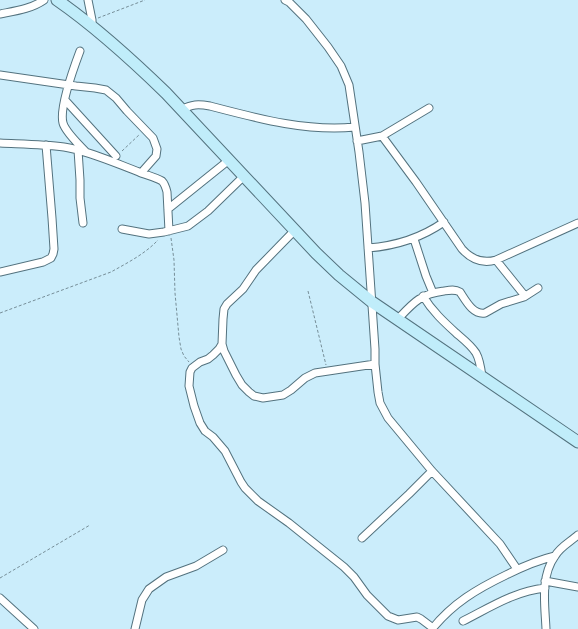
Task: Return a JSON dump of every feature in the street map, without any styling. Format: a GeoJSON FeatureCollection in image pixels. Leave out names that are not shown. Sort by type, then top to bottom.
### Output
{"type":"FeatureCollection","features":[{"type":"Feature","properties":{"kind":"street"},"geometry":{"type":"LineString","coordinates":[[0,14],[26,8],[44,0]]}},
{"type":"Feature","properties":{"kind":"street"},"geometry":{"type":"LineString","coordinates":[[56,0],[92,23],[166,93],[316,253],[339,275],[397,320],[578,442]]}},
{"type":"Feature","properties":{"kind":"street"},"geometry":{"type":"LineString","coordinates":[[88,0],[92,23]]}},
{"type":"Feature","properties":{"kind":"street"},"geometry":{"type":"LineString","coordinates":[[285,0],[289,2],[306,19],[341,66],[349,85],[365,203],[375,364],[380,403],[384,412],[398,432],[500,544],[517,569]]}},
{"type":"Feature","properties":{"kind":"street"},"geometry":{"type":"LineString","coordinates":[[80,52],[65,100],[63,123],[86,152]]}},
{"type":"Feature","properties":{"kind":"street"},"geometry":{"type":"LineString","coordinates":[[0,75],[106,90],[116,98],[153,138],[156,145],[158,153],[141,173]]}},
{"type":"Feature","properties":{"kind":"street"},"geometry":{"type":"LineString","coordinates":[[65,100],[116,156]]}},
{"type":"Feature","properties":{"kind":"street"},"geometry":{"type":"LineString","coordinates":[[181,110],[196,104],[286,123],[326,128],[355,127]]}},
{"type":"Feature","properties":{"kind":"street"},"geometry":{"type":"LineString","coordinates":[[357,141],[382,136],[429,108]]}},
{"type":"Feature","properties":{"kind":"street"},"geometry":{"type":"LineString","coordinates":[[382,136],[462,249],[467,255],[474,259],[491,262],[578,223]]}},
{"type":"Feature","properties":{"kind":"street"},"geometry":{"type":"LineString","coordinates":[[0,143],[66,147],[86,152],[163,182],[167,192],[167,231]]}},
{"type":"Feature","properties":{"kind":"street"},"geometry":{"type":"LineString","coordinates":[[0,272],[43,262],[51,258],[53,254],[54,249],[46,145]]}},
{"type":"Feature","properties":{"kind":"street"},"geometry":{"type":"LineString","coordinates":[[78,150],[80,198],[83,223]]}},
{"type":"Feature","properties":{"kind":"street"},"geometry":{"type":"LineString","coordinates":[[168,209],[229,160]]}},
{"type":"Feature","properties":{"kind":"street"},"geometry":{"type":"LineString","coordinates":[[122,229],[149,234],[188,226],[208,211],[244,176]]}},
{"type":"Feature","properties":{"kind":"street"},"geometry":{"type":"LineString","coordinates":[[368,248],[414,239],[444,222]]}},
{"type":"Feature","properties":{"kind":"street"},"geometry":{"type":"LineString","coordinates":[[295,230],[256,270],[243,289],[227,304],[223,313],[222,344],[236,375],[242,385],[254,396],[267,398],[283,395],[309,375],[315,373],[375,364]]}},
{"type":"Feature","properties":{"kind":"street"},"geometry":{"type":"LineString","coordinates":[[414,239],[433,293]]}},
{"type":"Feature","properties":{"kind":"street"},"geometry":{"type":"LineString","coordinates":[[496,260],[525,296]]}},
{"type":"Feature","properties":{"kind":"street"},"geometry":{"type":"LineString","coordinates":[[397,320],[414,302],[423,296],[433,293],[457,290],[472,309],[477,312],[485,313],[507,301],[525,296],[538,288]]}},
{"type":"Feature","properties":{"kind":"street"},"geometry":{"type":"LineString","coordinates":[[423,296],[434,312],[474,349],[479,360],[482,377]]}},
{"type":"Feature","properties":{"kind":"street"},"geometry":{"type":"LineString","coordinates":[[222,344],[212,355],[195,365],[190,372],[189,386],[200,424],[225,451],[245,488],[258,501],[289,523],[344,567],[354,577],[367,595],[388,616],[398,620],[417,617],[433,628],[443,616],[463,598],[517,569],[555,556]]}},
{"type":"Feature","properties":{"kind":"street"},"geometry":{"type":"LineString","coordinates":[[362,538],[432,471]]}},
{"type":"Feature","properties":{"kind":"street"},"geometry":{"type":"LineString","coordinates":[[546,629],[545,584],[548,568],[561,548],[578,535]]}},
{"type":"Feature","properties":{"kind":"street"},"geometry":{"type":"LineString","coordinates":[[135,629],[142,600],[149,589],[166,577],[196,566],[223,550]]}},
{"type":"Feature","properties":{"kind":"street"},"geometry":{"type":"LineString","coordinates":[[463,621],[505,599],[545,584],[578,587]]}},
{"type":"Feature","properties":{"kind":"street"},"geometry":{"type":"LineString","coordinates":[[0,598],[34,629]]}},
{"type":"Feature","properties":{"kind":"path"},"geometry":{"type":"LineString","coordinates":[[92,23],[145,0]]}},
{"type":"Feature","properties":{"kind":"path"},"geometry":{"type":"LineString","coordinates":[[116,156],[144,130]]}},
{"type":"Feature","properties":{"kind":"path"},"geometry":{"type":"LineString","coordinates":[[0,313],[111,272],[140,255],[167,231]]}},
{"type":"Feature","properties":{"kind":"path"},"geometry":{"type":"LineString","coordinates":[[167,231],[174,260],[175,293],[181,350],[188,361],[195,365]]}},
{"type":"Feature","properties":{"kind":"path"},"geometry":{"type":"LineString","coordinates":[[308,291],[328,371]]}},
{"type":"Feature","properties":{"kind":"path"},"geometry":{"type":"LineString","coordinates":[[0,578],[90,525]]}}]}
